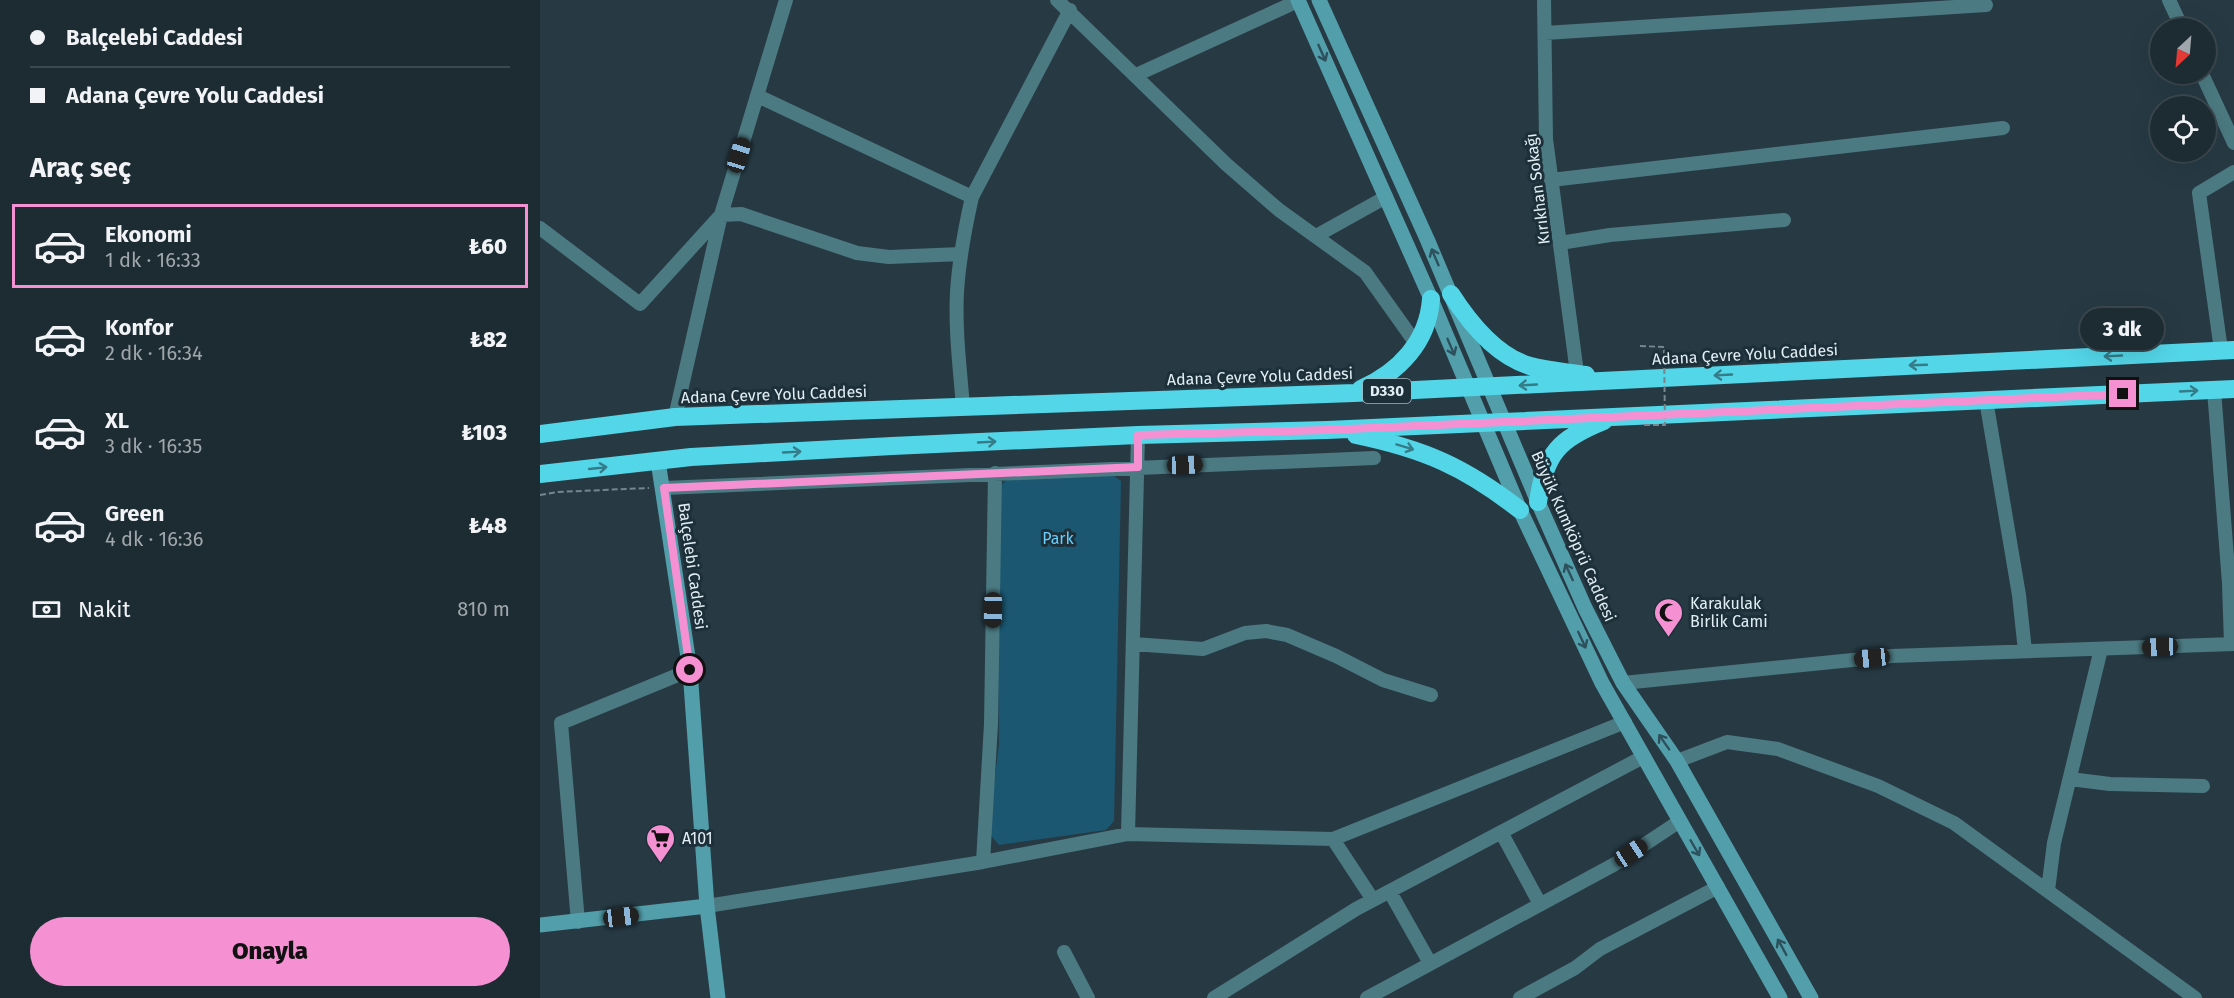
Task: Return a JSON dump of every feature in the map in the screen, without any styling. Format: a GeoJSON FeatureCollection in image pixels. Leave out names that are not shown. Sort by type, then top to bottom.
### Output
{"type":"FeatureCollection","features":[{"type":"Feature","properties":{"kind":"highway"},"geometry":{"type":"LineString","coordinates":[[1450,294],[1473,325],[1513,358],[1528,365],[1621,381]]}},
{"type":"Feature","properties":{"kind":"highway"},"geometry":{"type":"LineString","coordinates":[[1354,393],[1386,376],[1404,360],[1416,345],[1428,319],[1431,299]]}},
{"type":"Feature","properties":{"kind":"highway","name":"Adana Çevre Yolu Caddesi"},"geometry":{"type":"LineString","coordinates":[[540,434],[675,417],[1354,393],[2228,350]]}},
{"type":"Feature","properties":{"kind":"highway","name":"D330"},"geometry":{"type":"LineString","coordinates":[[540,474],[691,457],[868,447],[1138,435],[1327,430],[2234,389]]}},
{"type":"Feature","properties":{"kind":"highway"},"geometry":{"type":"LineString","coordinates":[[1538,502],[1541,478],[1556,450],[1580,431],[1615,416]]}},
{"type":"Feature","properties":{"kind":"highway"},"geometry":{"type":"LineString","coordinates":[[1327,430],[1377,440],[1443,461],[1479,480],[1520,510]]}},
{"type":"Feature","properties":{"kind":"main road"},"geometry":{"type":"LineString","coordinates":[[1298,0],[1431,299],[1520,510],[1602,683],[1780,998]]}},
{"type":"Feature","properties":{"kind":"main road","name":"Büyük Kumköprü Caddesi"},"geometry":{"type":"LineString","coordinates":[[1319,0],[1450,294],[1585,608],[1623,683],[1677,761],[1810,998]]}},
{"type":"Feature","properties":{"kind":"main road","name":"Balçelebi Caddesi"},"geometry":{"type":"LineString","coordinates":[[658,461],[664,488],[690,670],[707,906],[718,998]]}},
{"type":"Feature","properties":{"kind":"main road"},"geometry":{"type":"LineString","coordinates":[[540,925],[707,906]]}},
{"type":"Feature","properties":{"kind":"street"},"geometry":{"type":"LineString","coordinates":[[675,417],[721,215],[786,0]]}},
{"type":"Feature","properties":{"kind":"street"},"geometry":{"type":"LineString","coordinates":[[1057,0],[1070,10],[1226,164],[1279,210],[1365,272],[1416,345]]}},
{"type":"Feature","properties":{"kind":"street"},"geometry":{"type":"LineString","coordinates":[[1136,75],[1298,0]]}},
{"type":"Feature","properties":{"kind":"street","name":"Kırıkhan Sokağı"},"geometry":{"type":"LineString","coordinates":[[1544,0],[1546,139],[1577,373]]}},
{"type":"Feature","properties":{"kind":"street"},"geometry":{"type":"LineString","coordinates":[[2169,0],[2177,18]]}},
{"type":"Feature","properties":{"kind":"street"},"geometry":{"type":"LineString","coordinates":[[1545,33],[1934,4],[1986,5]]}},
{"type":"Feature","properties":{"kind":"street"},"geometry":{"type":"LineString","coordinates":[[963,407],[958,351],[957,293],[961,254],[972,197],[1070,10]]}},
{"type":"Feature","properties":{"kind":"street"},"geometry":{"type":"LineString","coordinates":[[2207,84],[2234,143]]}},
{"type":"Feature","properties":{"kind":"street"},"geometry":{"type":"LineString","coordinates":[[758,96],[972,197]]}},
{"type":"Feature","properties":{"kind":"street"},"geometry":{"type":"LineString","coordinates":[[1551,180],[2003,128]]}},
{"type":"Feature","properties":{"kind":"street"},"geometry":{"type":"LineString","coordinates":[[2228,350],[2199,193],[2234,172]]}},
{"type":"Feature","properties":{"kind":"street"},"geometry":{"type":"LineString","coordinates":[[1316,236],[1386,197]]}},
{"type":"Feature","properties":{"kind":"street"},"geometry":{"type":"LineString","coordinates":[[540,228],[640,304],[721,215],[741,214],[857,254],[889,257],[961,254]]}},
{"type":"Feature","properties":{"kind":"street"},"geometry":{"type":"LineString","coordinates":[[1560,243],[1610,235],[1784,220]]}},
{"type":"Feature","properties":{"kind":"street"},"geometry":{"type":"LineString","coordinates":[[1623,683],[1892,656],[2232,644],[2214,390]]}},
{"type":"Feature","properties":{"kind":"street"},"geometry":{"type":"LineString","coordinates":[[1986,400],[2019,595],[2025,651]]}},
{"type":"Feature","properties":{"kind":"street"},"geometry":{"type":"LineString","coordinates":[[1128,834],[1138,435]]}},
{"type":"Feature","properties":{"kind":"street"},"geometry":{"type":"LineString","coordinates":[[664,488],[1374,458]]}},
{"type":"Feature","properties":{"kind":"street"},"geometry":{"type":"LineString","coordinates":[[983,862],[991,724],[995,473]]}},
{"type":"Feature","properties":{"kind":"street"},"geometry":{"type":"LineString","coordinates":[[1133,644],[1203,649],[1245,633],[1266,631],[1287,635],[1383,680],[1431,695]]}},
{"type":"Feature","properties":{"kind":"street"},"geometry":{"type":"LineString","coordinates":[[2048,890],[2054,843],[2101,649]]}},
{"type":"Feature","properties":{"kind":"street"},"geometry":{"type":"LineString","coordinates":[[578,922],[561,723],[690,670]]}},
{"type":"Feature","properties":{"kind":"street"},"geometry":{"type":"LineString","coordinates":[[707,906],[983,862],[1128,834],[1333,839],[1624,722]]}},
{"type":"Feature","properties":{"kind":"street"},"geometry":{"type":"LineString","coordinates":[[1677,761],[1727,742],[1778,749],[1878,786],[1954,823],[2194,998]]}},
{"type":"Feature","properties":{"kind":"street"},"geometry":{"type":"LineString","coordinates":[[1214,998],[1373,900],[1643,757]]}},
{"type":"Feature","properties":{"kind":"street"},"geometry":{"type":"LineString","coordinates":[[2070,779],[2110,784],[2203,786]]}},
{"type":"Feature","properties":{"kind":"street"},"geometry":{"type":"LineString","coordinates":[[1367,998],[1615,864],[1680,821]]}},
{"type":"Feature","properties":{"kind":"street"},"geometry":{"type":"LineString","coordinates":[[1501,832],[1540,904]]}},
{"type":"Feature","properties":{"kind":"street"},"geometry":{"type":"LineString","coordinates":[[1333,839],[1373,900]]}},
{"type":"Feature","properties":{"kind":"street"},"geometry":{"type":"LineString","coordinates":[[1520,998],[1575,968],[1599,949],[1718,887]]}},
{"type":"Feature","properties":{"kind":"street"},"geometry":{"type":"LineString","coordinates":[[1390,892],[1430,963]]}},
{"type":"Feature","properties":{"kind":"street"},"geometry":{"type":"LineString","coordinates":[[1064,952],[1088,998]]}},
{"type":"Feature","properties":{"kind":"path"},"geometry":{"type":"LineString","coordinates":[[1640,346],[1664,346],[1665,425],[1643,425]]}},
{"type":"Feature","properties":{"kind":"path"},"geometry":{"type":"LineString","coordinates":[[540,495],[557,492],[664,488]]}},
{"type":"Feature","properties":{"kind":"green space","name":"Park"},"geometry":{"type":"Polygon","coordinates":[[[1110,473],[1121,481],[1114,821],[1106,830],[999,845],[988,832],[999,744],[996,491],[1008,478],[1110,473]]]}},
{"type":"Feature","properties":{"kind":"place","name":"Karakulak Birlik Cami"},"geometry":{"type":"Point","coordinates":[1669,638]}},
{"type":"Feature","properties":{"kind":"place","name":"A101"},"geometry":{"type":"Point","coordinates":[661,864]}},
{"type":"Feature","properties":{"kind":"route"},"geometry":{"type":"LineString","coordinates":[[690,670],[664,488],[1138,467],[1138,435],[1327,430],[2123,394]]}}]}
